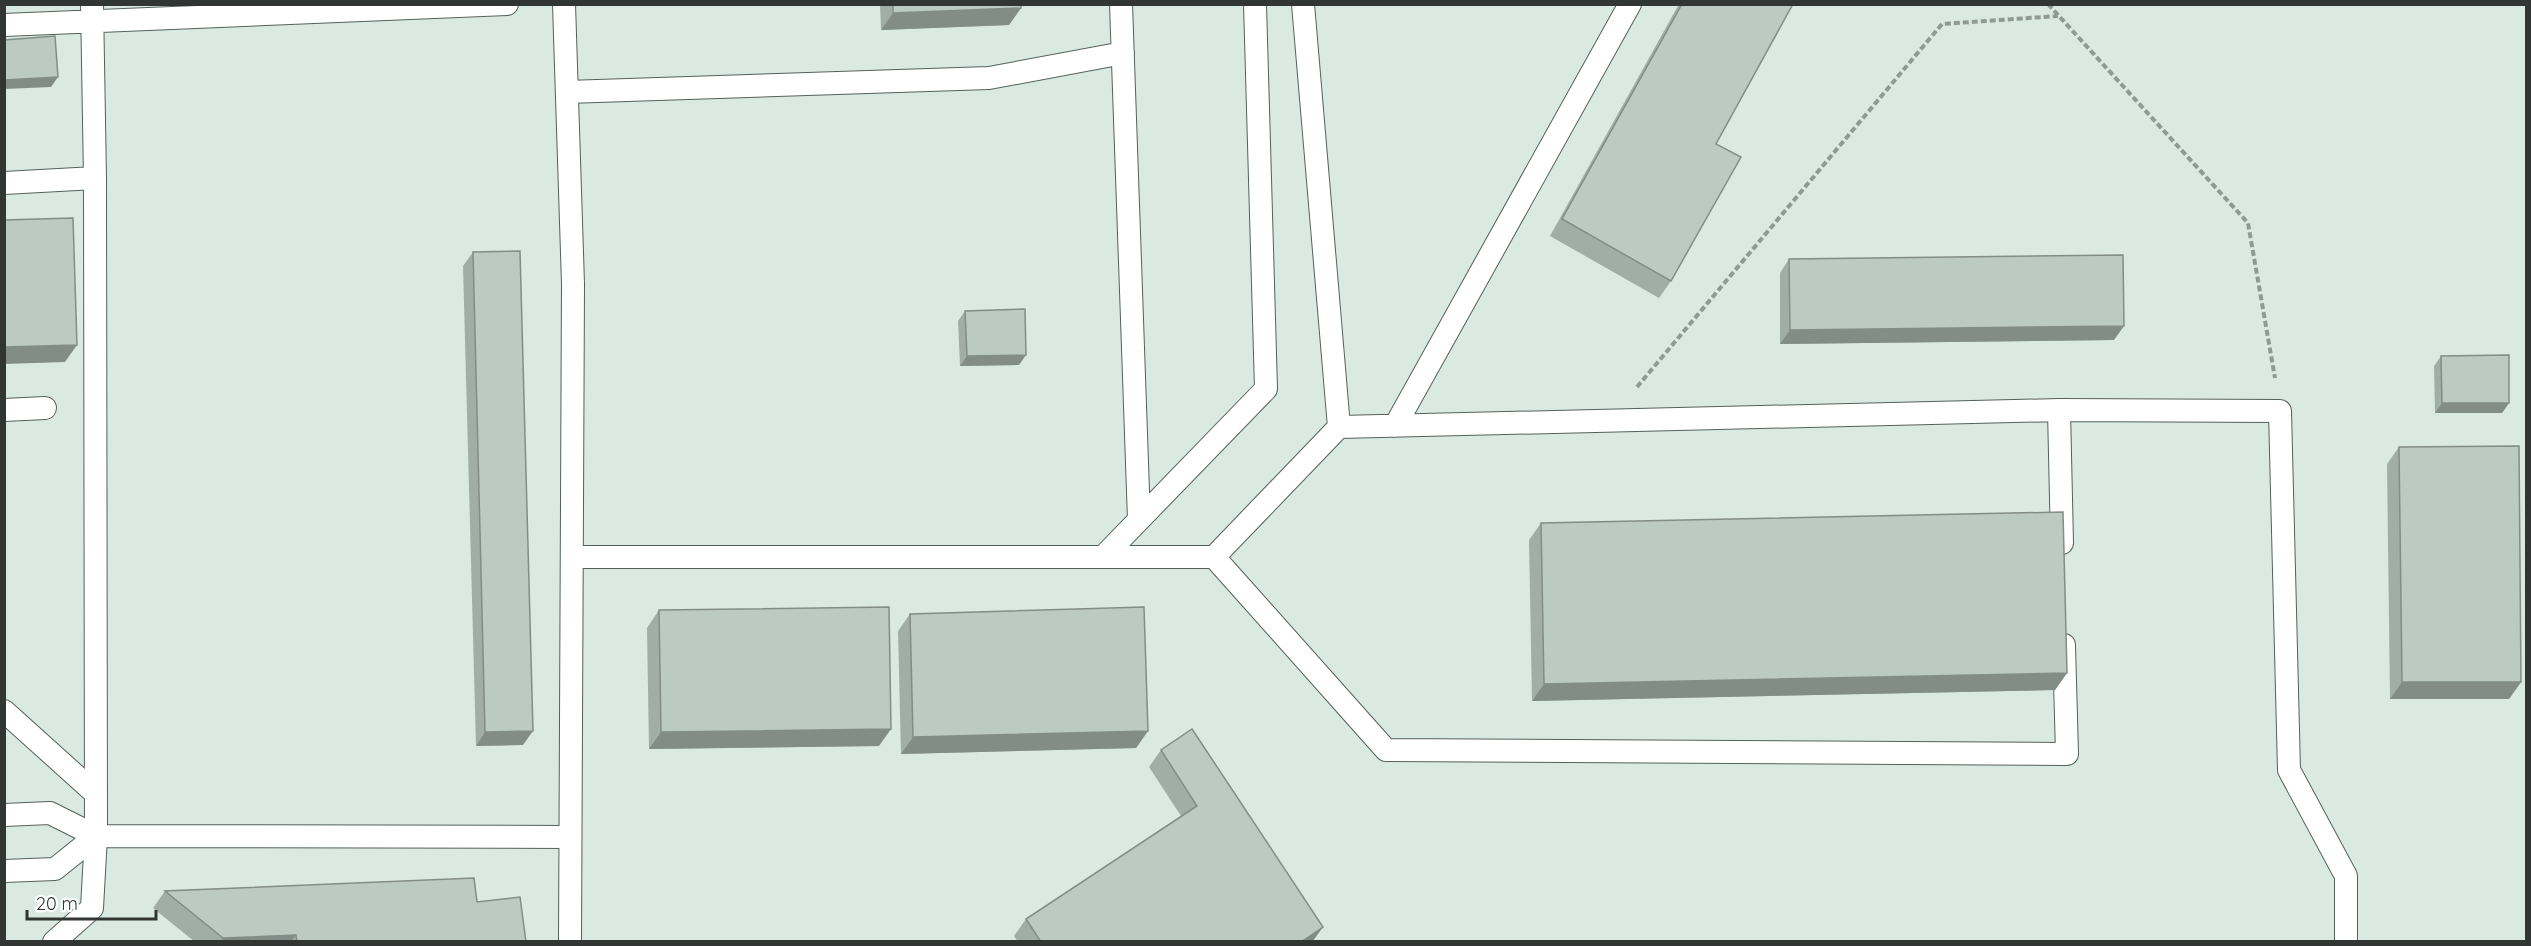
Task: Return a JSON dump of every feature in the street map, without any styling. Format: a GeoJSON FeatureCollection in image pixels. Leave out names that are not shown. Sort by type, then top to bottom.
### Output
{"type":"FeatureCollection","features":[{"type":"Feature","properties":{"kind":"lane"},"geometry":{"type":"LineString","coordinates":[[4,25],[93,12],[507,4]]}},
{"type":"Feature","properties":{"kind":"lane"},"geometry":{"type":"LineString","coordinates":[[564,4],[573,284],[570,942]]}},
{"type":"Feature","properties":{"kind":"lane"},"geometry":{"type":"LineString","coordinates":[[1122,4],[1139,520]]}},
{"type":"Feature","properties":{"kind":"lane"},"geometry":{"type":"LineString","coordinates":[[1103,557],[1266,389],[1255,4]]}},
{"type":"Feature","properties":{"kind":"lane"},"geometry":{"type":"LineString","coordinates":[[1303,4],[1339,427]]}},
{"type":"Feature","properties":{"kind":"lane"},"geometry":{"type":"LineString","coordinates":[[1395,426],[1630,4]]}},
{"type":"Feature","properties":{"kind":"lane"},"geometry":{"type":"LineString","coordinates":[[54,942],[92,908],[96,836],[94,792],[93,12]]}},
{"type":"Feature","properties":{"kind":"lane"},"geometry":{"type":"LineString","coordinates":[[567,92],[989,78],[1123,53]]}},
{"type":"Feature","properties":{"kind":"lane"},"geometry":{"type":"LineString","coordinates":[[4,183],[95,178]]}},
{"type":"Feature","properties":{"kind":"lane"},"geometry":{"type":"LineString","coordinates":[[4,410],[45,408]]}},
{"type":"Feature","properties":{"kind":"lane"},"geometry":{"type":"LineString","coordinates":[[572,557],[1214,557],[1339,427],[2059,410],[2280,411],[2289,770],[2346,876],[2346,942]]}},
{"type":"Feature","properties":{"kind":"lane"},"geometry":{"type":"LineString","coordinates":[[2059,410],[2062,565]]}},
{"type":"Feature","properties":{"kind":"lane"},"geometry":{"type":"LineString","coordinates":[[1214,557],[1386,750],[2067,754],[2064,624]]}},
{"type":"Feature","properties":{"kind":"lane"},"geometry":{"type":"LineString","coordinates":[[4,711],[94,792]]}},
{"type":"Feature","properties":{"kind":"lane"},"geometry":{"type":"LineString","coordinates":[[4,815],[50,813],[96,836],[570,837]]}},
{"type":"Feature","properties":{"kind":"lane"},"geometry":{"type":"LineString","coordinates":[[4,871],[55,869],[96,836]]}},
{"type":"Feature","properties":{"kind":"path"},"geometry":{"type":"LineString","coordinates":[[2048,4],[2248,223],[2280,411]]}},
{"type":"Feature","properties":{"kind":"path"},"geometry":{"type":"LineString","coordinates":[[1608,421],[1942,24],[2058,16]]}},
{"type":"Feature","properties":{"kind":"building"},"geometry":{"type":"Polygon","coordinates":[[[893,4],[1021,4],[1021,8],[893,13],[893,4]]]}},
{"type":"Feature","properties":{"kind":"building"},"geometry":{"type":"Polygon","coordinates":[[[1682,4],[1793,4],[1716,144],[1741,157],[1671,281],[1562,219],[1682,4]]]}},
{"type":"Feature","properties":{"kind":"building"},"geometry":{"type":"Polygon","coordinates":[[[55,36],[58,77],[4,80],[4,40],[55,36]]]}},
{"type":"Feature","properties":{"kind":"building"},"geometry":{"type":"Polygon","coordinates":[[[73,218],[77,345],[4,347],[4,220],[73,218]]]}},
{"type":"Feature","properties":{"kind":"building"},"geometry":{"type":"Polygon","coordinates":[[[520,251],[533,731],[485,732],[473,252],[520,251]]]}},
{"type":"Feature","properties":{"kind":"building"},"geometry":{"type":"Polygon","coordinates":[[[2123,255],[2124,326],[1790,330],[1789,259],[2123,255]]]}},
{"type":"Feature","properties":{"kind":"building"},"geometry":{"type":"Polygon","coordinates":[[[1025,309],[1026,355],[967,356],[965,311],[1025,309]]]}},
{"type":"Feature","properties":{"kind":"building"},"geometry":{"type":"Polygon","coordinates":[[[2509,355],[2509,403],[2442,403],[2441,356],[2509,355]]]}},
{"type":"Feature","properties":{"kind":"building"},"geometry":{"type":"Polygon","coordinates":[[[2519,446],[2521,682],[2402,682],[2399,447],[2519,446]]]}},
{"type":"Feature","properties":{"kind":"building"},"geometry":{"type":"Polygon","coordinates":[[[2063,512],[2067,673],[1544,684],[1541,523],[2063,512]]]}},
{"type":"Feature","properties":{"kind":"building"},"geometry":{"type":"Polygon","coordinates":[[[889,607],[891,729],[661,732],[659,610],[889,607]]]}},
{"type":"Feature","properties":{"kind":"building"},"geometry":{"type":"Polygon","coordinates":[[[1144,607],[1148,731],[913,737],[910,614],[1144,607]]]}},
{"type":"Feature","properties":{"kind":"building"},"geometry":{"type":"Polygon","coordinates":[[[1192,729],[1323,927],[1301,942],[1041,942],[1026,919],[1197,806],[1161,750],[1192,729]]]}},
{"type":"Feature","properties":{"kind":"building"},"geometry":{"type":"Polygon","coordinates":[[[474,878],[477,902],[520,897],[526,942],[297,942],[296,935],[223,938],[165,891],[474,878]]]}}]}
